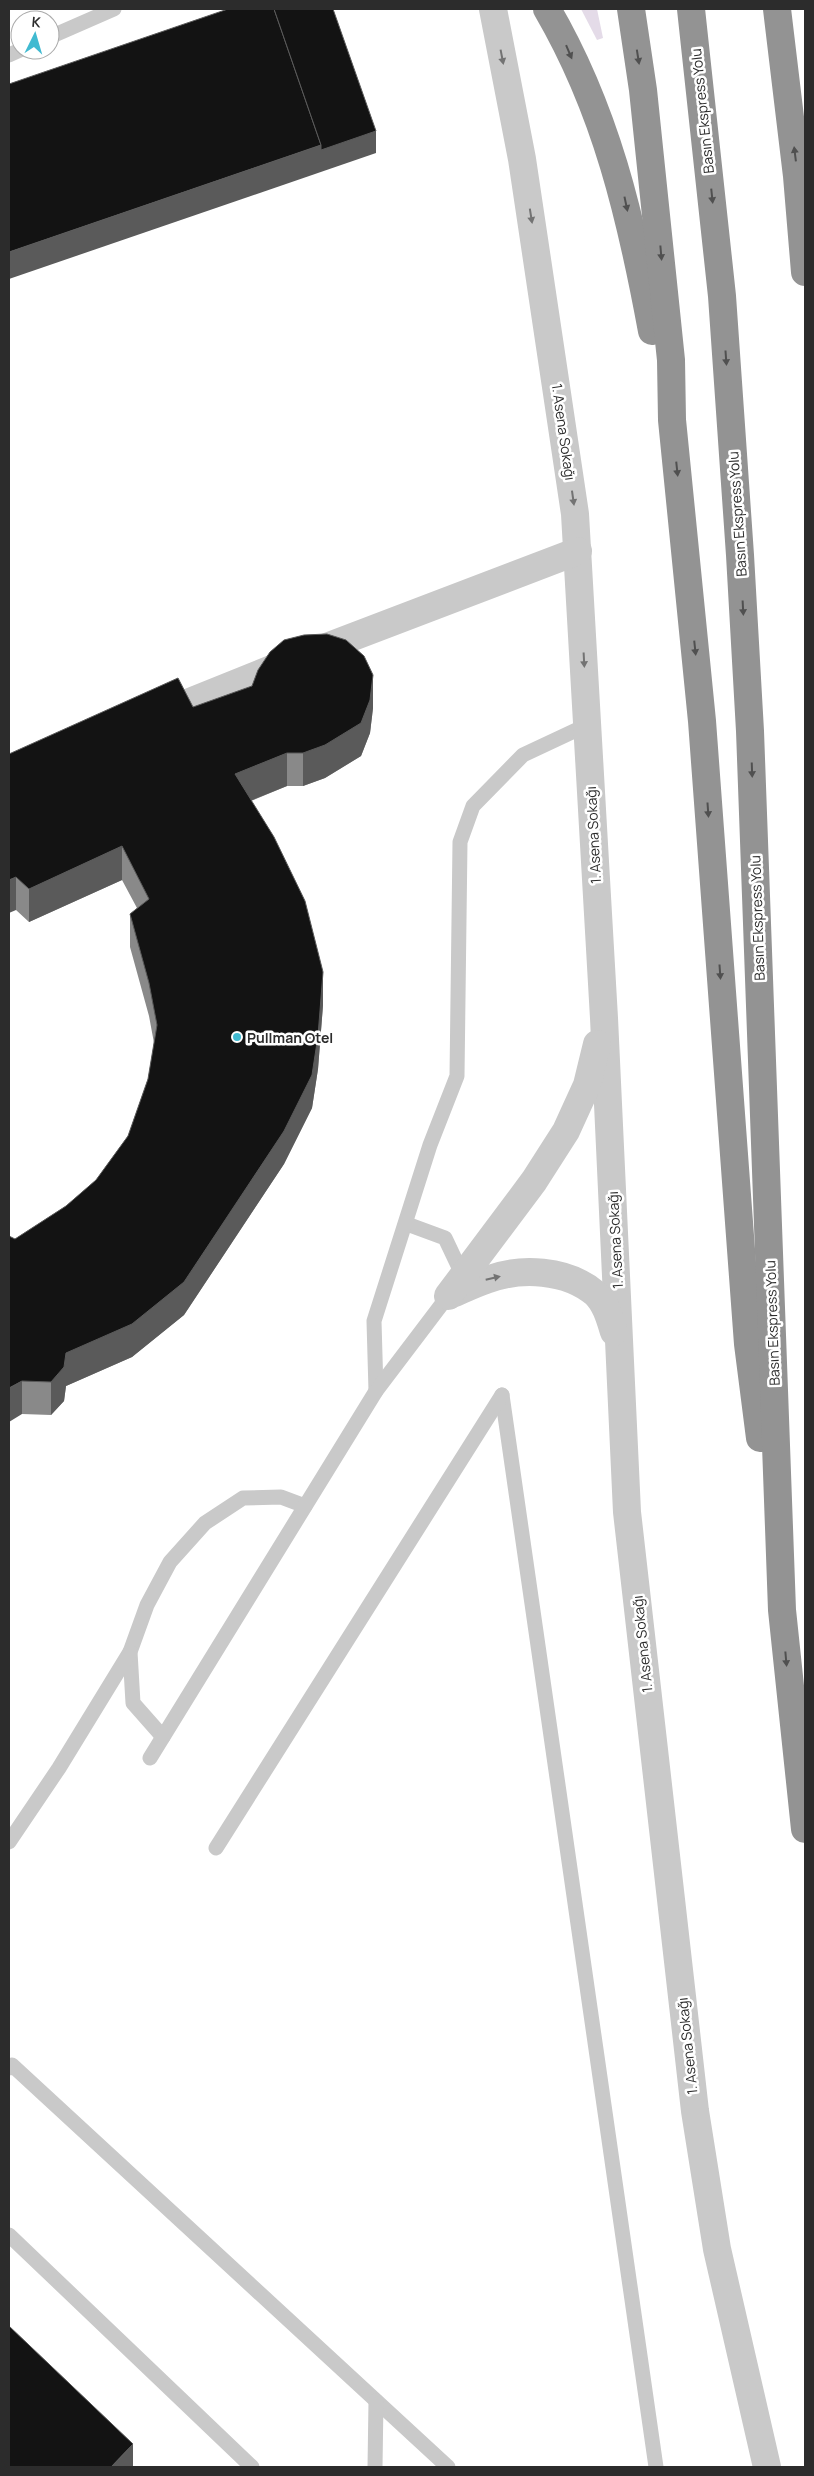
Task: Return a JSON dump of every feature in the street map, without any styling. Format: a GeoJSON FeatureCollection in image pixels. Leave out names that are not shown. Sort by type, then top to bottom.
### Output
{"type":"FeatureCollection","features":[{"type":"Feature","properties":{"kind":"highway"},"geometry":{"type":"LineString","coordinates":[[547,9],[561,33],[610,146],[625,201],[672,420]]}},
{"type":"Feature","properties":{"kind":"highway"},"geometry":{"type":"LineString","coordinates":[[631,9],[643,90],[671,360],[672,420],[702,721],[748,1344],[782,1610]]}},
{"type":"Feature","properties":{"kind":"highway","name":"Basın Ekspress Yolu"},"geometry":{"type":"LineString","coordinates":[[691,9],[722,296],[750,731],[782,1610],[805,1829]]}},
{"type":"Feature","properties":{"kind":"highway"},"geometry":{"type":"LineString","coordinates":[[777,9],[798,176],[805,272]]}},
{"type":"Feature","properties":{"kind":"street","name":"1. Asena Sokağı"},"geometry":{"type":"LineString","coordinates":[[493,9],[522,158],[556,376],[578,551],[604,1018],[628,1512],[695,2111],[717,2249],[767,2467]]}},
{"type":"Feature","properties":{"kind":"street"},"geometry":{"type":"LineString","coordinates":[[132,725],[316,651],[578,551]]}},
{"type":"Feature","properties":{"kind":"street"},"geometry":{"type":"LineString","coordinates":[[456,1286],[534,1180],[566,1131],[587,1084],[604,1018]]}},
{"type":"Feature","properties":{"kind":"street"},"geometry":{"type":"LineString","coordinates":[[456,1286],[521,1272],[550,1273],[576,1282],[596,1295],[609,1314],[621,1358]]}},
{"type":"Feature","properties":{"kind":"lane"},"geometry":{"type":"LineString","coordinates":[[60,33],[114,9]]}},
{"type":"Feature","properties":{"kind":"lane"},"geometry":{"type":"LineString","coordinates":[[376,1391],[374,1321],[430,1145],[457,1076],[460,842],[472,806],[523,755],[587,725]]}},
{"type":"Feature","properties":{"kind":"lane"},"geometry":{"type":"LineString","coordinates":[[150,1758],[376,1391],[456,1286],[445,1238],[406,1224]]}},
{"type":"Feature","properties":{"kind":"lane"},"geometry":{"type":"LineString","coordinates":[[216,1848],[502,1395],[656,2467]]}},
{"type":"Feature","properties":{"kind":"lane"},"geometry":{"type":"LineString","coordinates":[[9,1842],[59,1768],[130,1652],[148,1605],[170,1562],[205,1523],[243,1498],[281,1497],[305,1506]]}},
{"type":"Feature","properties":{"kind":"lane"},"geometry":{"type":"LineString","coordinates":[[130,1652],[133,1703],[163,1737]]}},
{"type":"Feature","properties":{"kind":"lane"},"geometry":{"type":"LineString","coordinates":[[9,2068],[12,2065],[448,2467]]}},
{"type":"Feature","properties":{"kind":"lane"},"geometry":{"type":"LineString","coordinates":[[9,2235],[252,2467]]}},
{"type":"Feature","properties":{"kind":"lane"},"geometry":{"type":"LineString","coordinates":[[375,2467],[376,2401]]}},
{"type":"Feature","properties":{"kind":"shaded area"},"geometry":{"type":"Polygon","coordinates":[[[581,9],[597,9],[603,38],[597,40],[581,9]]]}},
{"type":"Feature","properties":{"kind":"building"},"geometry":{"type":"Polygon","coordinates":[[[228,9],[274,9],[321,145],[9,252],[9,84],[228,9]]]}},
{"type":"Feature","properties":{"kind":"building"},"geometry":{"type":"Polygon","coordinates":[[[274,9],[333,9],[376,131],[321,150],[321,145],[274,9]]]}},
{"type":"Feature","properties":{"kind":"building","name":"Pullman Otel"},"geometry":{"type":"Polygon","coordinates":[[[327,634],[346,640],[364,656],[373,675],[370,700],[361,723],[325,745],[303,753],[287,753],[235,774],[274,837],[305,901],[323,972],[318,1036],[312,1075],[284,1131],[184,1282],[132,1324],[66,1353],[64,1367],[51,1382],[22,1381],[9,1388],[9,1236],[15,1239],[66,1206],[96,1180],[128,1136],[148,1079],[157,1025],[149,983],[130,914],[149,899],[122,846],[29,889],[16,877],[9,880],[9,754],[178,678],[193,707],[252,686],[258,670],[270,652],[284,640],[304,635],[327,634]]]}},
{"type":"Feature","properties":{"kind":"building"},"geometry":{"type":"Polygon","coordinates":[[[9,2326],[133,2444],[111,2467],[9,2467],[9,2326]]]}},
{"type":"Feature","properties":{"kind":"place","name":"Pullman Otel"},"geometry":{"type":"Point","coordinates":[237,1037]}}]}
